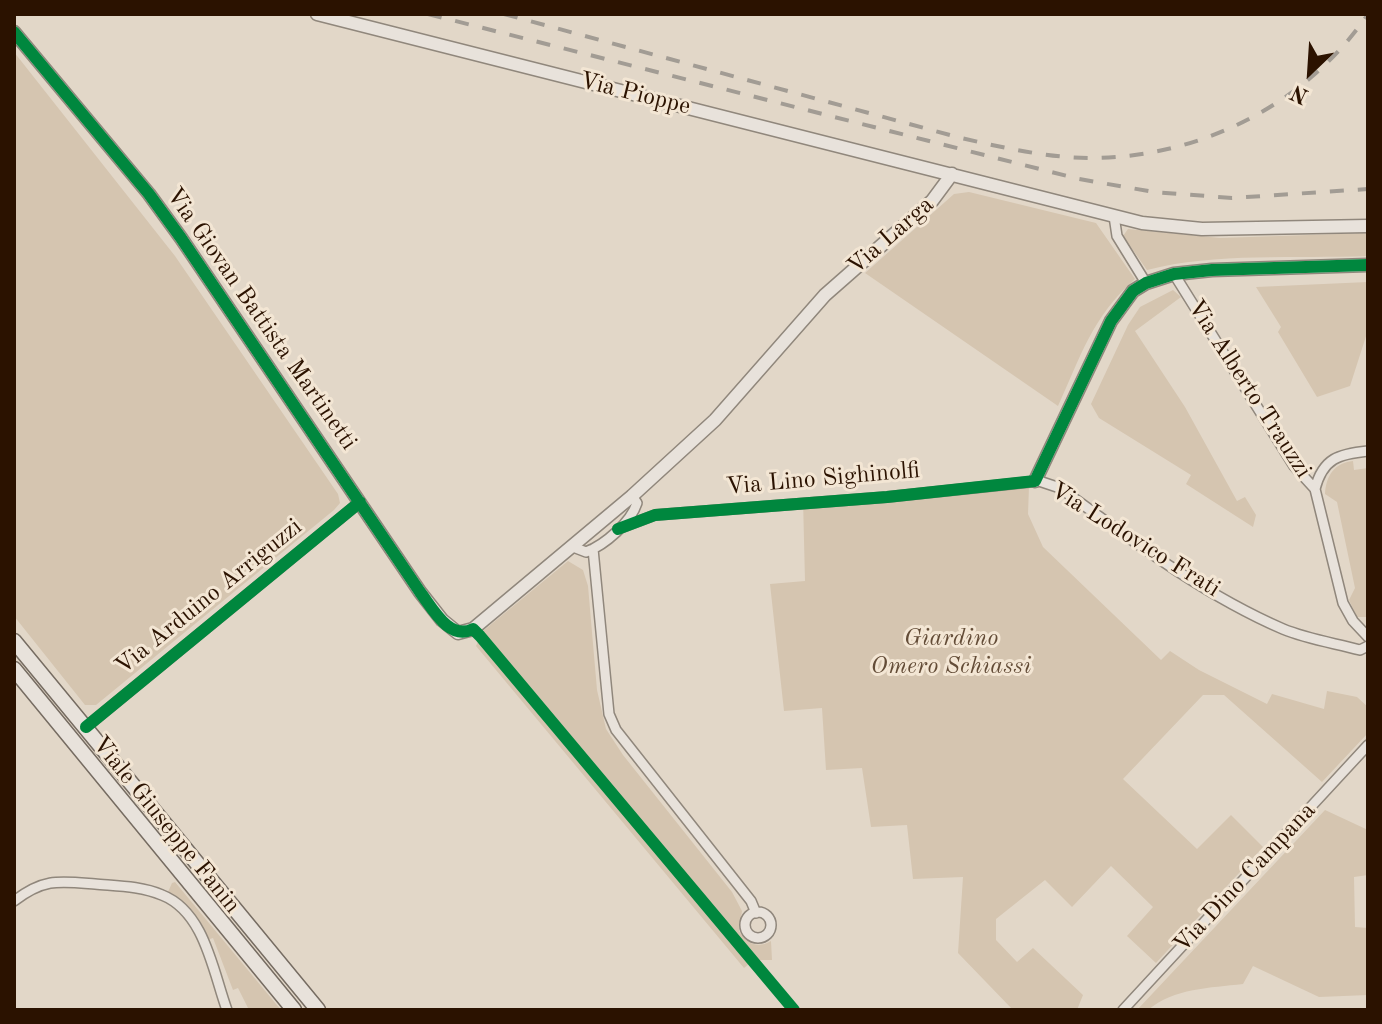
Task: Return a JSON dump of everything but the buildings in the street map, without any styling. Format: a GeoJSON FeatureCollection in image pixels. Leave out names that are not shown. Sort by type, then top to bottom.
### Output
{"type":"FeatureCollection","features":[{"type":"Feature","properties":{"kind":"main road","name":"Viale Giuseppe Fanin"},"geometry":{"type":"LineString","coordinates":[[14,641],[318,1010]]}},
{"type":"Feature","properties":{"kind":"main road","name":"Viale Giuseppe Fanin"},"geometry":{"type":"LineString","coordinates":[[14,669],[294,1010]]}},
{"type":"Feature","properties":{"kind":"street","name":"Via Pioppe"},"geometry":{"type":"LineString","coordinates":[[317,14],[952,174]]}},
{"type":"Feature","properties":{"kind":"street","name":"Via Giovan Battista Martinetti"},"geometry":{"type":"LineString","coordinates":[[14,32],[149,194],[434,611],[448,627],[465,633]]}},
{"type":"Feature","properties":{"kind":"street","name":"Via Larga"},"geometry":{"type":"LineString","coordinates":[[465,633],[573,547],[715,420],[825,295],[932,201],[952,174],[1169,227],[1368,226]]}},
{"type":"Feature","properties":{"kind":"street"},"geometry":{"type":"LineString","coordinates":[[1114,216],[1117,236],[1146,283]]}},
{"type":"Feature","properties":{"kind":"street"},"geometry":{"type":"LineString","coordinates":[[1035,481],[1111,321],[1124,300],[1146,283],[1174,274],[1212,270],[1368,265]]}},
{"type":"Feature","properties":{"kind":"street","name":"Via Alberto Trauzzi"},"geometry":{"type":"LineString","coordinates":[[1174,274],[1294,466],[1315,489],[1343,603],[1353,621],[1368,637]]}},
{"type":"Feature","properties":{"kind":"street"},"geometry":{"type":"LineString","coordinates":[[1315,489],[1325,464],[1338,457],[1368,451]]}},
{"type":"Feature","properties":{"kind":"street","name":"Via Lino Sighinolfi"},"geometry":{"type":"LineString","coordinates":[[618,529],[655,515],[887,497],[1035,481]]}},
{"type":"Feature","properties":{"kind":"street","name":"Via Lodovico Frati"},"geometry":{"type":"LineString","coordinates":[[1035,481],[1060,488],[1168,566],[1271,623],[1295,633],[1360,650],[1368,646]]}},
{"type":"Feature","properties":{"kind":"street","name":"Via Larga"},"geometry":{"type":"LineString","coordinates":[[593,549],[633,515],[637,503],[632,496]]}},
{"type":"Feature","properties":{"kind":"street","name":"Via Arduino Arriguzzi"},"geometry":{"type":"LineString","coordinates":[[86,727],[360,502]]}},
{"type":"Feature","properties":{"kind":"street"},"geometry":{"type":"LineString","coordinates":[[573,547],[586,552],[593,549],[609,714],[616,730],[751,901],[756,913]]}},
{"type":"Feature","properties":{"kind":"street","name":"Via Dino Campana"},"geometry":{"type":"LineString","coordinates":[[1123,1010],[1368,745]]}},
{"type":"Feature","properties":{"kind":"street"},"geometry":{"type":"LineString","coordinates":[[14,901],[35,886],[55,881],[149,890],[172,899],[196,926],[227,1010]]}},
{"type":"Feature","properties":{"kind":"green space"},"geometry":{"type":"Polygon","coordinates":[[[14,52],[175,256],[338,494],[340,503],[96,705],[85,705],[14,616],[14,52]]]}},
{"type":"Feature","properties":{"kind":"green space"},"geometry":{"type":"Polygon","coordinates":[[[969,192],[1096,223],[1135,279],[1120,293],[1098,323],[1058,406],[865,273],[954,194],[969,192]]]}},
{"type":"Feature","properties":{"kind":"green space"},"geometry":{"type":"Polygon","coordinates":[[[1128,229],[1220,238],[1368,233],[1368,256],[1228,258],[1147,270],[1123,236],[1128,229]]]}},
{"type":"Feature","properties":{"kind":"green space"},"geometry":{"type":"Polygon","coordinates":[[[1368,282],[1368,330],[1350,386],[1317,397],[1278,332],[1281,327],[1256,287],[1368,282]]]}},
{"type":"Feature","properties":{"kind":"green space"},"geometry":{"type":"Polygon","coordinates":[[[1173,290],[1181,297],[1135,331],[1185,407],[1237,501],[1245,497],[1256,515],[1253,527],[1186,484],[1191,475],[1099,418],[1091,404],[1128,325],[1140,307],[1173,290]]]}},
{"type":"Feature","properties":{"kind":"green space"},"geometry":{"type":"Polygon","coordinates":[[[1353,461],[1354,470],[1368,468],[1368,617],[1357,617],[1349,600],[1355,588],[1337,502],[1325,494],[1332,472],[1341,464],[1353,461]]]}},
{"type":"Feature","properties":{"kind":"green space","name":"Giardino Omero Schiassi"},"geometry":{"type":"Polygon","coordinates":[[[1029,486],[1028,514],[1043,547],[1161,660],[1170,651],[1199,670],[1267,704],[1272,694],[1324,709],[1327,691],[1357,697],[1368,707],[1368,733],[1322,782],[1224,695],[1203,695],[1123,779],[1197,849],[1231,815],[1263,847],[1156,963],[1127,936],[1153,907],[1111,866],[1072,907],[1045,880],[996,919],[996,940],[1017,962],[1033,948],[1083,995],[1077,1010],[1013,1010],[958,953],[963,877],[913,879],[907,825],[871,827],[862,768],[826,770],[822,708],[784,711],[770,584],[805,581],[803,499],[1029,486]]]}},
{"type":"Feature","properties":{"kind":"green space"},"geometry":{"type":"Polygon","coordinates":[[[568,561],[583,570],[588,586],[597,690],[606,729],[623,755],[732,892],[742,911],[739,931],[742,935],[757,945],[771,941],[772,960],[754,960],[744,968],[476,646],[483,631],[568,561]]]}},
{"type":"Feature","properties":{"kind":"green space"},"geometry":{"type":"Polygon","coordinates":[[[1325,810],[1368,830],[1368,875],[1354,877],[1355,927],[1368,928],[1368,995],[1319,997],[1253,966],[1243,984],[1181,993],[1148,1010],[1137,1010],[1325,810]]]}},
{"type":"Feature","properties":{"kind":"green space"},"geometry":{"type":"Polygon","coordinates":[[[175,882],[281,1010],[249,1010],[238,988],[233,990],[213,938],[207,940],[192,913],[168,892],[175,882]]]}},
{"type":"Feature","properties":{"kind":"railway"},"geometry":{"type":"LineString","coordinates":[[428,14],[1079,179],[1154,192],[1232,198],[1368,189]]}},
{"type":"Feature","properties":{"kind":"railway"},"geometry":{"type":"LineString","coordinates":[[504,14],[961,138],[1010,149],[1076,158],[1133,155],[1173,148],[1211,136],[1248,119],[1283,99],[1314,74],[1343,46],[1368,14]]}},
{"type":"Feature","properties":{"kind":"cycle path"},"geometry":{"type":"LineString","coordinates":[[14,32],[149,194],[181,238],[436,614],[456,631],[473,629],[480,636],[794,1010]]}},
{"type":"Feature","properties":{"kind":"cycle path"},"geometry":{"type":"LineString","coordinates":[[618,529],[655,515],[887,497],[1035,481],[1111,321],[1133,291],[1146,283],[1174,274],[1368,265]]}},
{"type":"Feature","properties":{"kind":"cycle path"},"geometry":{"type":"LineString","coordinates":[[86,727],[360,502]]}}]}
